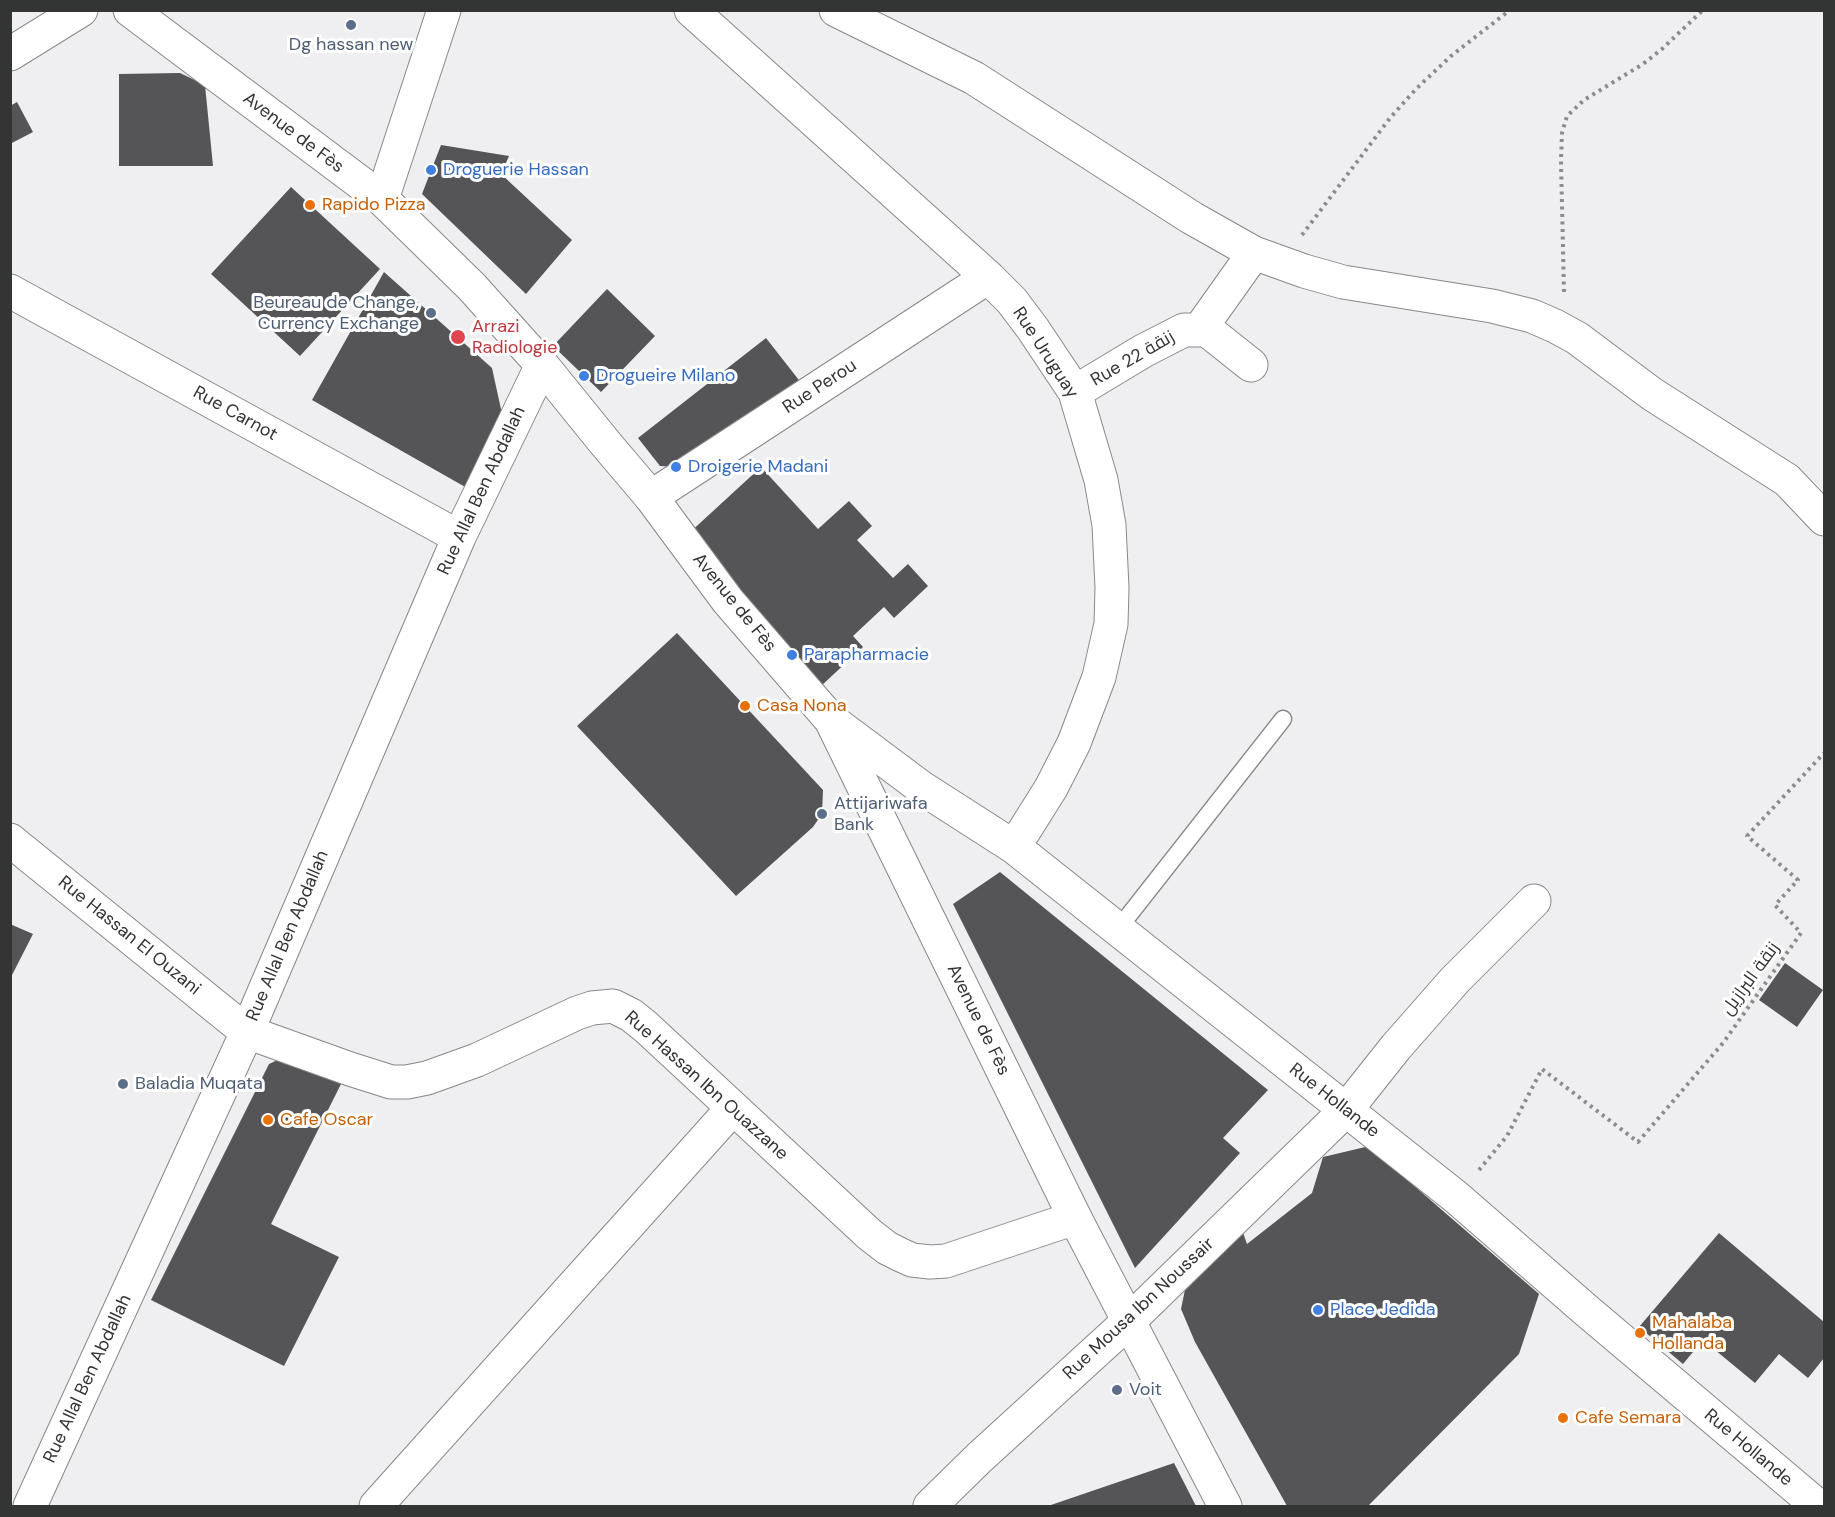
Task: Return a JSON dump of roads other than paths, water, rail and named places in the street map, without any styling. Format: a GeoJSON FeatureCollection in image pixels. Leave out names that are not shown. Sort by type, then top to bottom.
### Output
{"type":"FeatureCollection","features":[{"type":"Feature","properties":{"kind":"street"},"geometry":{"type":"LineString","coordinates":[[10,54],[81,10]]}},
{"type":"Feature","properties":{"kind":"street","name":"Avenue de Fès"},"geometry":{"type":"LineString","coordinates":[[130,10],[382,199],[472,287],[542,365],[651,496],[728,601],[831,720],[1075,1218],[1225,1506]]}},
{"type":"Feature","properties":{"kind":"street"},"geometry":{"type":"LineString","coordinates":[[382,199],[429,63],[444,10]]}},
{"type":"Feature","properties":{"kind":"street","name":"Rue Uruguay"},"geometry":{"type":"LineString","coordinates":[[691,10],[988,277],[1033,329],[1075,392],[1101,480],[1109,525],[1111,624],[1099,677],[1074,743],[1051,788],[1014,847]]}},
{"type":"Feature","properties":{"kind":"street"},"geometry":{"type":"LineString","coordinates":[[836,10],[974,78],[1049,124],[1192,218],[1269,258],[1322,277],[1353,284],[1512,310],[1565,331],[1652,394],[1787,480],[1824,519]]}},
{"type":"Feature","properties":{"kind":"street"},"geometry":{"type":"LineString","coordinates":[[1200,329],[1269,258]]}},
{"type":"Feature","properties":{"kind":"street","name":"Rue Perou"},"geometry":{"type":"LineString","coordinates":[[651,496],[988,277]]}},
{"type":"Feature","properties":{"kind":"street","name":"Rue Carnot"},"geometry":{"type":"LineString","coordinates":[[10,291],[459,537]]}},
{"type":"Feature","properties":{"kind":"street","name":"Rue 22 زنقة"},"geometry":{"type":"LineString","coordinates":[[1075,392],[1184,330],[1200,329],[1212,333],[1251,365]]}},
{"type":"Feature","properties":{"kind":"street","name":"Rue Allal Ben Abdallah"},"geometry":{"type":"LineString","coordinates":[[30,1506],[247,1032],[459,537],[542,365]]}},
{"type":"Feature","properties":{"kind":"street","name":"Rue Hollande"},"geometry":{"type":"LineString","coordinates":[[831,720],[922,788],[1014,847],[1456,1197],[1818,1506]]}},
{"type":"Feature","properties":{"kind":"street","name":"Rue Hassan El Ouzani"},"geometry":{"type":"LineString","coordinates":[[10,840],[247,1032]]}},
{"type":"Feature","properties":{"kind":"street","name":"Rue Mousa Ibn Noussair"},"geometry":{"type":"LineString","coordinates":[[930,1506],[979,1458],[1128,1322],[1346,1110],[1396,1047],[1455,980],[1534,901]]}},
{"type":"Feature","properties":{"kind":"street","name":"Rue Hassan Ibn Ouazzane"},"geometry":{"type":"LineString","coordinates":[[247,1032],[391,1082],[407,1082],[428,1078],[477,1060],[577,1013],[592,1008],[613,1006],[631,1015],[646,1027],[868,1234],[887,1248],[912,1260],[945,1262],[1075,1218]]}},
{"type":"Feature","properties":{"kind":"street"},"geometry":{"type":"LineString","coordinates":[[376,1506],[733,1108]]}},
{"type":"Feature","properties":{"kind":"lane"},"geometry":{"type":"LineString","coordinates":[[1118,929],[1282,718]]}},
{"type":"Feature","properties":{"kind":"place","name":"Dg hassan new"},"geometry":{"type":"Point","coordinates":[351,25]}},
{"type":"Feature","properties":{"kind":"place","name":"Droguerie Hassan"},"geometry":{"type":"Point","coordinates":[431,170]}},
{"type":"Feature","properties":{"kind":"place","name":"Rapido Pizza"},"geometry":{"type":"Point","coordinates":[310,205]}},
{"type":"Feature","properties":{"kind":"place","name":"Beureau de Change, Currency Exchange"},"geometry":{"type":"Point","coordinates":[431,313]}},
{"type":"Feature","properties":{"kind":"place","name":"Arrazi Radiologie"},"geometry":{"type":"Point","coordinates":[458,337]}},
{"type":"Feature","properties":{"kind":"place","name":"Drogueire Milano"},"geometry":{"type":"Point","coordinates":[584,376]}},
{"type":"Feature","properties":{"kind":"place","name":"Droigerie Madani"},"geometry":{"type":"Point","coordinates":[676,467]}},
{"type":"Feature","properties":{"kind":"place","name":"Parapharmacie"},"geometry":{"type":"Point","coordinates":[792,655]}},
{"type":"Feature","properties":{"kind":"place","name":"Casa Nona"},"geometry":{"type":"Point","coordinates":[745,706]}},
{"type":"Feature","properties":{"kind":"place","name":"Attijariwafa Bank"},"geometry":{"type":"Point","coordinates":[822,814]}},
{"type":"Feature","properties":{"kind":"place","name":"Baladia Muqata"},"geometry":{"type":"Point","coordinates":[123,1084]}},
{"type":"Feature","properties":{"kind":"place","name":"Cafe Oscar"},"geometry":{"type":"Point","coordinates":[268,1120]}},
{"type":"Feature","properties":{"kind":"place","name":"Place Jedida"},"geometry":{"type":"Point","coordinates":[1318,1310]}},
{"type":"Feature","properties":{"kind":"place","name":"Mahalaba Hollanda"},"geometry":{"type":"Point","coordinates":[1640,1333]}},
{"type":"Feature","properties":{"kind":"place","name":"Voit"},"geometry":{"type":"Point","coordinates":[1117,1390]}},
{"type":"Feature","properties":{"kind":"place","name":"Cafe Semara"},"geometry":{"type":"Point","coordinates":[1563,1418]}}]}
